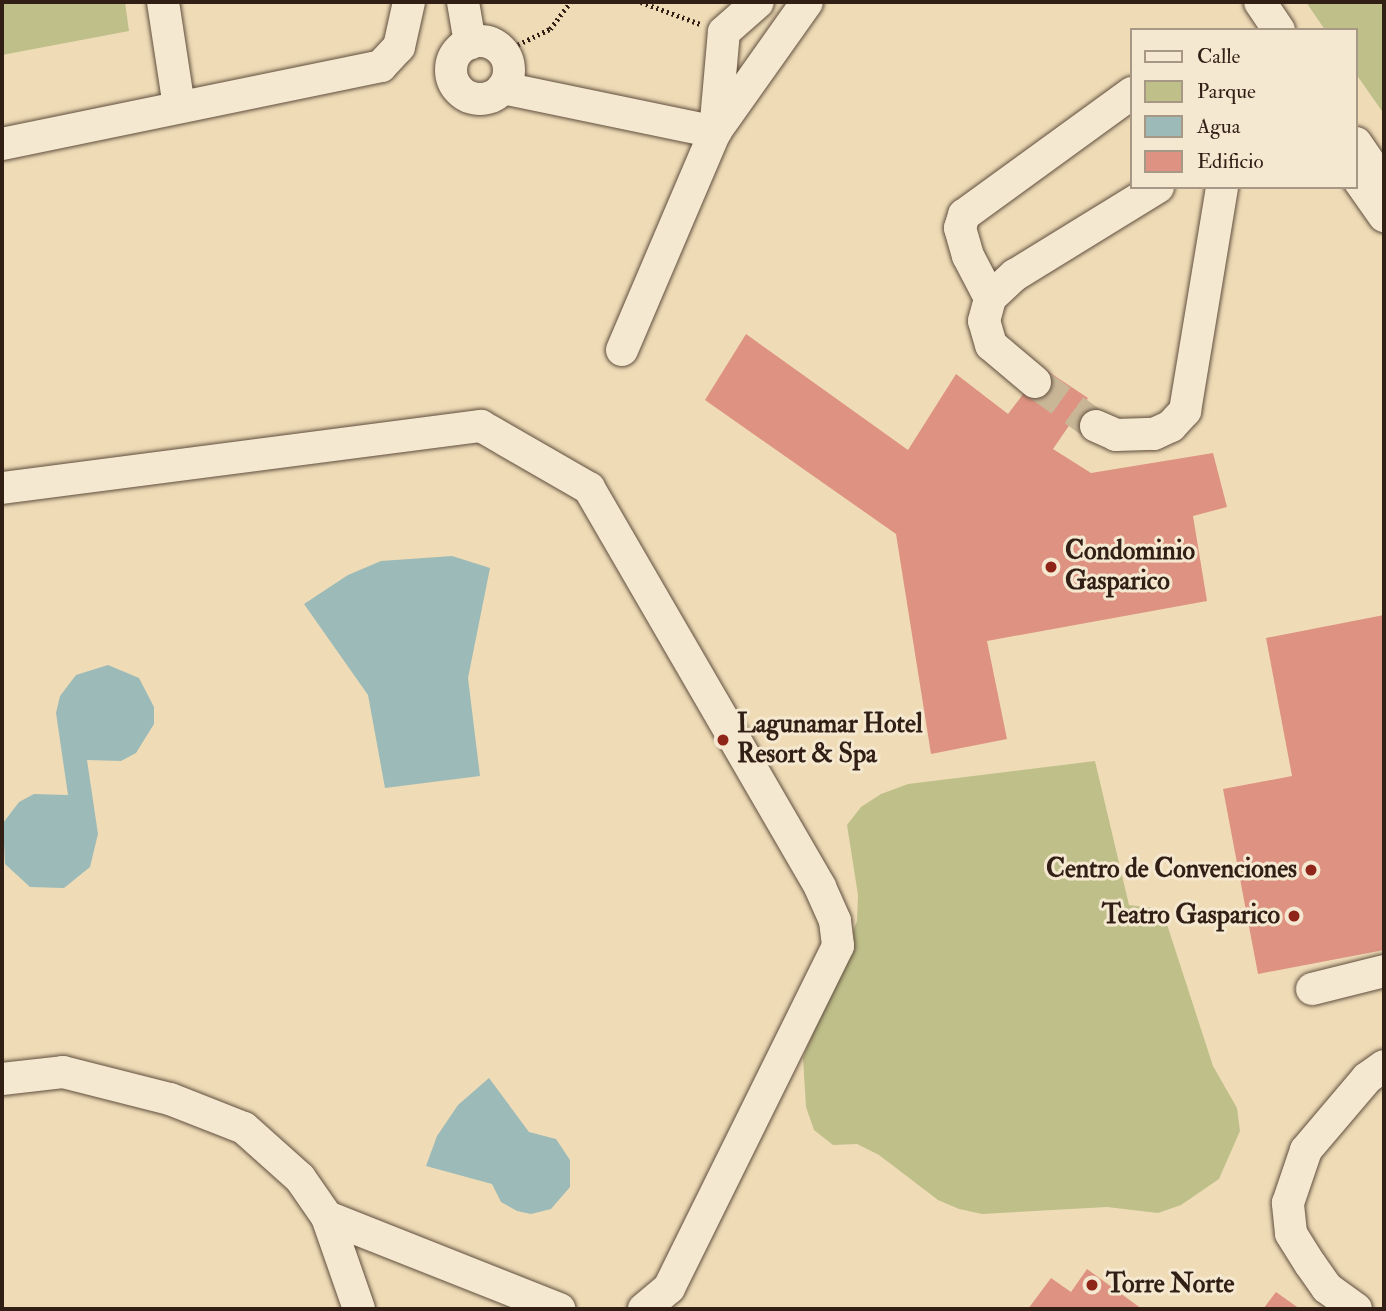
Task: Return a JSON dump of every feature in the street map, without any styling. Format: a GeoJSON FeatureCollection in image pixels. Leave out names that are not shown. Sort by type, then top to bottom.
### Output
{"type":"FeatureCollection","features":[{"type":"Feature","properties":{"kind":"street"},"geometry":{"type":"LineString","coordinates":[[163,2],[179,106]]}},
{"type":"Feature","properties":{"kind":"street"},"geometry":{"type":"LineString","coordinates":[[2,144],[179,106],[349,76],[381,66],[399,47],[410,2]]}},
{"type":"Feature","properties":{"kind":"street"},"geometry":{"type":"LineString","coordinates":[[463,2],[470,43]]}},
{"type":"Feature","properties":{"kind":"street"},"geometry":{"type":"LineString","coordinates":[[715,132],[724,32],[758,2]]}},
{"type":"Feature","properties":{"kind":"street"},"geometry":{"type":"LineString","coordinates":[[622,350],[715,132],[807,2]]}},
{"type":"Feature","properties":{"kind":"street"},"geometry":{"type":"LineString","coordinates":[[1237,2],[1255,28]]}},
{"type":"Feature","properties":{"kind":"street"},"geometry":{"type":"LineString","coordinates":[[1260,2],[1278,28]]}},
{"type":"Feature","properties":{"kind":"street"},"geometry":{"type":"LineString","coordinates":[[503,88],[509,70],[503,51],[484,41],[470,43],[453,59],[453,82],[460,92],[482,99],[503,88],[715,132]]}},
{"type":"Feature","properties":{"kind":"street"},"geometry":{"type":"LineString","coordinates":[[990,298],[968,256],[960,228],[964,215],[1130,94]]}},
{"type":"Feature","properties":{"kind":"street"},"geometry":{"type":"LineString","coordinates":[[1358,146],[1384,184]]}},
{"type":"Feature","properties":{"kind":"street"},"geometry":{"type":"LineString","coordinates":[[1358,179],[1384,216]]}},
{"type":"Feature","properties":{"kind":"street"},"geometry":{"type":"LineString","coordinates":[[1035,382],[991,345],[984,321],[990,298],[1015,275],[1155,189]]}},
{"type":"Feature","properties":{"kind":"street"},"geometry":{"type":"LineString","coordinates":[[1096,426],[1116,435],[1154,434],[1171,426],[1185,411],[1222,189]]}},
{"type":"Feature","properties":{"kind":"street"},"geometry":{"type":"LineString","coordinates":[[2,488],[481,426],[589,488],[820,887],[835,921],[838,946],[669,1288],[644,1309]]}},
{"type":"Feature","properties":{"kind":"street"},"geometry":{"type":"LineString","coordinates":[[1312,989],[1384,971]]}},
{"type":"Feature","properties":{"kind":"street"},"geometry":{"type":"LineString","coordinates":[[1356,1309],[1327,1288],[1310,1264],[1291,1233],[1288,1203],[1291,1183],[1306,1150],[1367,1078],[1384,1066]]}},
{"type":"Feature","properties":{"kind":"street"},"geometry":{"type":"LineString","coordinates":[[2,1079],[63,1072],[216,1114],[244,1128],[300,1178],[327,1217],[359,1309]]}},
{"type":"Feature","properties":{"kind":"street"},"geometry":{"type":"LineString","coordinates":[[327,1217],[559,1309]]}},
{"type":"Feature","properties":{"kind":"path"},"geometry":{"type":"LineString","coordinates":[[503,51],[550,29],[570,2]]}},
{"type":"Feature","properties":{"kind":"path"},"geometry":{"type":"LineString","coordinates":[[641,2],[724,32]]}},
{"type":"Feature","properties":{"kind":"green space"},"geometry":{"type":"Polygon","coordinates":[[[2,2],[125,2],[129,31],[2,55],[2,2]]]}},
{"type":"Feature","properties":{"kind":"green space"},"geometry":{"type":"Polygon","coordinates":[[[1306,2],[1384,2],[1384,114],[1358,77],[1358,28],[1324,28],[1306,2]]]}},
{"type":"Feature","properties":{"kind":"green space"},"geometry":{"type":"Polygon","coordinates":[[[1095,761],[1129,905],[1162,909],[1213,1066],[1237,1108],[1240,1131],[1219,1179],[1181,1205],[1158,1213],[1107,1207],[982,1214],[959,1209],[938,1200],[879,1155],[857,1144],[833,1145],[814,1130],[806,1107],[803,1058],[857,921],[858,895],[847,825],[861,807],[881,794],[908,784],[1095,761]]]}},
{"type":"Feature","properties":{"kind":"water"},"geometry":{"type":"Polygon","coordinates":[[[452,556],[490,568],[468,678],[480,776],[385,788],[368,695],[304,604],[348,575],[381,561],[452,556]]]}},
{"type":"Feature","properties":{"kind":"water"},"geometry":{"type":"Polygon","coordinates":[[[108,665],[139,678],[154,707],[154,724],[136,753],[121,761],[87,760],[98,834],[90,867],[64,888],[30,887],[5,864],[3,823],[19,802],[34,794],[68,795],[56,713],[60,696],[76,675],[108,665]]]}},
{"type":"Feature","properties":{"kind":"water"},"geometry":{"type":"Polygon","coordinates":[[[489,1078],[529,1132],[556,1139],[570,1160],[570,1187],[551,1209],[531,1214],[517,1211],[501,1202],[492,1184],[426,1166],[437,1136],[458,1105],[489,1078]]]}},
{"type":"Feature","properties":{"kind":"building","name":"Condominio Gasparico"},"geometry":{"type":"Polygon","coordinates":[[[746,334],[908,450],[956,374],[1008,414],[1043,368],[1088,398],[1053,449],[1091,473],[1213,453],[1227,507],[1193,516],[1207,601],[987,641],[1007,739],[931,754],[896,534],[705,400],[746,334]]]}},
{"type":"Feature","properties":{"kind":"building","name":"Centro de Convenciones"},"geometry":{"type":"Polygon","coordinates":[[[1384,615],[1384,950],[1258,974],[1223,789],[1292,776],[1266,638],[1384,615]]]}},
{"type":"Feature","properties":{"kind":"building","name":"Torre Norte"},"geometry":{"type":"Polygon","coordinates":[[[1087,1269],[1142,1309],[1028,1309],[1051,1278],[1071,1292],[1087,1269]]]}},
{"type":"Feature","properties":{"kind":"building","name":"Torre Norte"},"geometry":{"type":"Polygon","coordinates":[[[1276,1292],[1300,1309],[1263,1309],[1276,1292]]]}},
{"type":"Feature","properties":{"kind":"tunnel"},"geometry":{"type":"LineString","coordinates":[[1035,382],[1096,426]]}},
{"type":"Feature","properties":{"kind":"place","name":"Condominio Gasparico"},"geometry":{"type":"Point","coordinates":[1051,567]}},
{"type":"Feature","properties":{"kind":"place","name":"Lagunamar Hotel Resort & Spa"},"geometry":{"type":"Point","coordinates":[723,740]}},
{"type":"Feature","properties":{"kind":"place","name":"Centro de Convenciones"},"geometry":{"type":"Point","coordinates":[1311,870]}},
{"type":"Feature","properties":{"kind":"place","name":"Teatro Gasparico"},"geometry":{"type":"Point","coordinates":[1294,916]}},
{"type":"Feature","properties":{"kind":"place","name":"Torre Norte"},"geometry":{"type":"Point","coordinates":[1092,1285]}}]}
